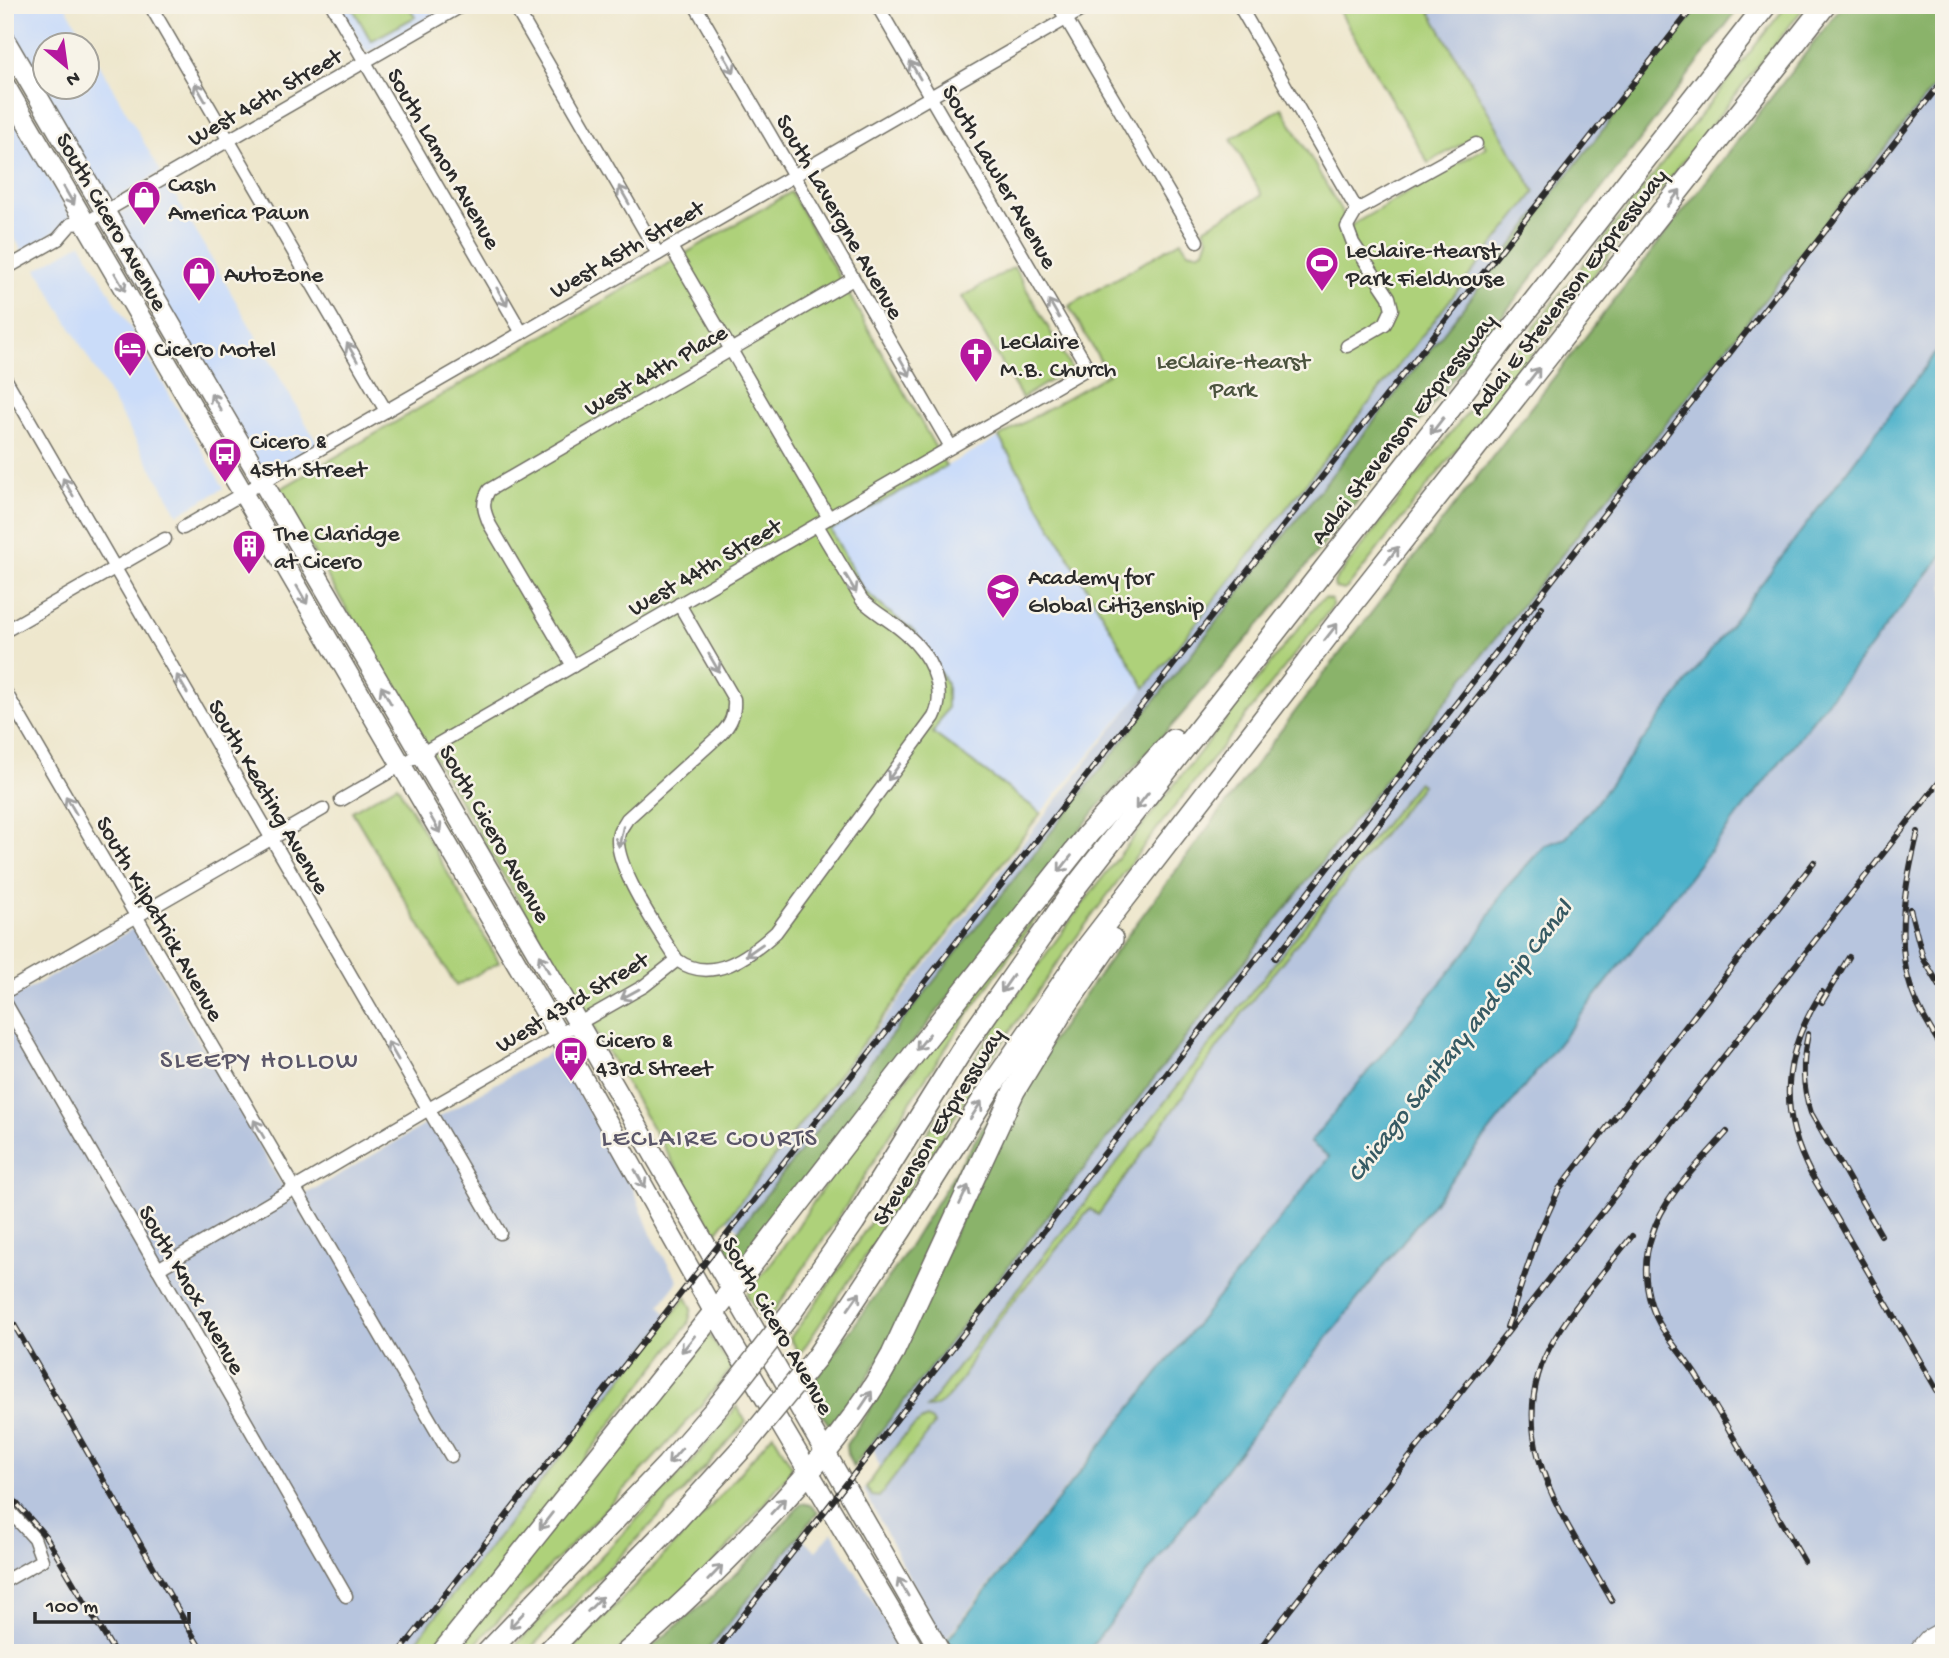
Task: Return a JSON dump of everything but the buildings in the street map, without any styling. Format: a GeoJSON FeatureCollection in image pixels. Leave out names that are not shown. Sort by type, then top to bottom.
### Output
{"type":"FeatureCollection","features":[{"type":"Feature","properties":{"kind":"highway"},"geometry":{"type":"LineString","coordinates":[[1675,121],[1734,27],[1751,5]]}},
{"type":"Feature","properties":{"kind":"highway","name":"Adlai Stevenson Expressway"},"geometry":{"type":"LineString","coordinates":[[1259,650],[1766,5]]}},
{"type":"Feature","properties":{"kind":"highway","name":"Adlai E Stevenson Expressway"},"geometry":{"type":"LineString","coordinates":[[1349,608],[1825,5]]}},
{"type":"Feature","properties":{"kind":"highway","name":"Stevenson Expressway"},"geometry":{"type":"LineString","coordinates":[[547,1653],[670,1527],[744,1446],[816,1358],[1033,1023],[1141,875],[1349,608]]}},
{"type":"Feature","properties":{"kind":"highway"},"geometry":{"type":"LineString","coordinates":[[442,1653],[731,1291],[1088,834],[1259,650]]}},
{"type":"Feature","properties":{"kind":"highway","name":"Stevenson Expressway"},"geometry":{"type":"LineString","coordinates":[[487,1653],[651,1482],[720,1404],[790,1314],[825,1266],[958,1055],[1029,951],[1259,650]]}},
{"type":"Feature","properties":{"kind":"highway"},"geometry":{"type":"LineString","coordinates":[[626,1653],[710,1579],[825,1455],[873,1391],[1014,1091],[1035,1055],[1100,955],[1255,748],[1303,668]]}},
{"type":"Feature","properties":{"kind":"main road","name":"South Cicero Avenue"},"geometry":{"type":"LineString","coordinates":[[5,40],[579,1023],[825,1455],[939,1649]]}},
{"type":"Feature","properties":{"kind":"main road","name":"South Cicero Avenue"},"geometry":{"type":"LineString","coordinates":[[5,85],[558,1034],[808,1474],[916,1653]]}},
{"type":"Feature","properties":{"kind":"main road"},"geometry":{"type":"LineString","coordinates":[[1916,1653],[1928,1639],[1944,1630]]}},
{"type":"Feature","properties":{"kind":"street"},"geometry":{"type":"LineString","coordinates":[[150,5],[386,411]]}},
{"type":"Feature","properties":{"kind":"street","name":"South Lamon Avenue"},"geometry":{"type":"LineString","coordinates":[[332,5],[522,333]]}},
{"type":"Feature","properties":{"kind":"street","name":"West 46th Street"},"geometry":{"type":"LineString","coordinates":[[5,269],[58,239],[77,235],[85,223],[105,211],[463,5]]}},
{"type":"Feature","properties":{"kind":"street"},"geometry":{"type":"LineString","coordinates":[[514,5],[658,254]]}},
{"type":"Feature","properties":{"kind":"street","name":"South Lavergne Avenue"},"geometry":{"type":"LineString","coordinates":[[695,5],[951,447]]}},
{"type":"Feature","properties":{"kind":"street","name":"South Lawler Avenue"},"geometry":{"type":"LineString","coordinates":[[877,5],[1088,368]]}},
{"type":"Feature","properties":{"kind":"street"},"geometry":{"type":"LineString","coordinates":[[1058,5],[1195,237]]}},
{"type":"Feature","properties":{"kind":"street","name":"West 45th Street"},"geometry":{"type":"LineString","coordinates":[[183,528],[1090,5]]}},
{"type":"Feature","properties":{"kind":"street"},"geometry":{"type":"LineString","coordinates":[[1239,5],[1357,210]]}},
{"type":"Feature","properties":{"kind":"street"},"geometry":{"type":"LineString","coordinates":[[1347,346],[1385,324],[1392,309],[1389,298],[1353,243],[1347,227],[1357,210],[1476,144]]}},
{"type":"Feature","properties":{"kind":"street"},"geometry":{"type":"LineString","coordinates":[[671,247],[730,349],[823,521]]}},
{"type":"Feature","properties":{"kind":"street","name":"West 44th Place"},"geometry":{"type":"LineString","coordinates":[[573,666],[490,525],[483,500],[489,490],[853,279]]}},
{"type":"Feature","properties":{"kind":"street","name":"West 44th Street"},"geometry":{"type":"LineString","coordinates":[[341,800],[1088,368]]}},
{"type":"Feature","properties":{"kind":"street","name":"South Keating Avenue"},"geometry":{"type":"LineString","coordinates":[[5,378],[500,1233]]}},
{"type":"Feature","properties":{"kind":"street","name":"West 43rd Street"},"geometry":{"type":"LineString","coordinates":[[158,1269],[644,986],[677,960],[696,969],[723,968],[752,953],[776,932],[939,707],[940,696],[935,675],[928,662],[913,640],[862,600],[823,521]]}},
{"type":"Feature","properties":{"kind":"street"},"geometry":{"type":"LineString","coordinates":[[5,631],[165,538]]}},
{"type":"Feature","properties":{"kind":"street"},"geometry":{"type":"LineString","coordinates":[[677,960],[625,872],[618,847],[619,833],[627,819],[720,736],[730,724],[735,710],[734,699],[679,604]]}},
{"type":"Feature","properties":{"kind":"street","name":"South Kilpatrick Avenue"},"geometry":{"type":"LineString","coordinates":[[5,691],[451,1457]]}},
{"type":"Feature","properties":{"kind":"street"},"geometry":{"type":"LineString","coordinates":[[5,992],[323,809]]}},
{"type":"Feature","properties":{"kind":"street","name":"South Knox Avenue"},"geometry":{"type":"LineString","coordinates":[[5,1002],[346,1596]]}},
{"type":"Feature","properties":{"kind":"street"},"geometry":{"type":"LineString","coordinates":[[5,1506],[34,1538],[42,1560],[5,1581]]}},
{"type":"Feature","properties":{"kind":"shaded area"},"geometry":{"type":"Polygon","coordinates":[[[5,5],[65,5],[81,32],[32,32],[32,73],[5,27],[5,5]]]}},
{"type":"Feature","properties":{"kind":"shaded area"},"geometry":{"type":"Polygon","coordinates":[[[340,5],[451,5],[367,53],[340,5]]]}},
{"type":"Feature","properties":{"kind":"shaded area"},"geometry":{"type":"Polygon","coordinates":[[[1426,5],[1701,5],[739,1229],[727,1219],[1535,192],[1426,5]]]}},
{"type":"Feature","properties":{"kind":"shaded area"},"geometry":{"type":"Polygon","coordinates":[[[102,69],[161,172],[108,203],[49,102],[102,102],[102,69]]]}},
{"type":"Feature","properties":{"kind":"shaded area"},"geometry":{"type":"Polygon","coordinates":[[[1944,74],[1944,342],[1592,808],[1566,838],[1545,845],[1503,891],[1474,942],[1310,1143],[1329,1157],[943,1642],[864,1490],[866,1487],[872,1496],[879,1497],[934,1423],[910,1431],[880,1470],[872,1443],[1464,678],[1944,74]],[[1418,782],[1051,1246],[927,1408],[945,1401],[966,1372],[982,1342],[1090,1209],[1097,1214],[1249,1004],[1421,785],[1418,782]]]}},
{"type":"Feature","properties":{"kind":"shaded area"},"geometry":{"type":"Polygon","coordinates":[[[5,104],[73,221],[22,251],[5,221],[5,104]]]}},
{"type":"Feature","properties":{"kind":"shaded area"},"geometry":{"type":"Polygon","coordinates":[[[169,185],[318,444],[264,475],[115,216],[169,185]]]}},
{"type":"Feature","properties":{"kind":"shaded area","name":"Cicero Motel"},"geometry":{"type":"Polygon","coordinates":[[[81,243],[224,488],[178,514],[37,269],[81,243]]]}},
{"type":"Feature","properties":{"kind":"shaded area","name":"Academy for Global Citizenship"},"geometry":{"type":"Polygon","coordinates":[[[999,437],[1145,688],[1041,813],[933,733],[947,708],[914,631],[862,588],[831,530],[999,437]]]}},
{"type":"Feature","properties":{"kind":"shaded area"},"geometry":{"type":"Polygon","coordinates":[[[1944,553],[1944,1653],[1087,1653],[1287,1389],[1944,553]]]}},
{"type":"Feature","properties":{"kind":"shaded area"},"geometry":{"type":"Polygon","coordinates":[[[134,928],[292,1202],[554,1050],[633,1189],[653,1239],[678,1281],[660,1305],[669,1319],[407,1653],[5,1653],[5,1003],[134,928]]]}},
{"type":"Feature","properties":{"kind":"shaded area"},"geometry":{"type":"Polygon","coordinates":[[[832,1532],[904,1653],[705,1653],[799,1535],[816,1551],[832,1532]]]}},
{"type":"Feature","properties":{"kind":"green space"},"geometry":{"type":"Polygon","coordinates":[[[351,5],[388,5],[391,9],[398,5],[408,5],[415,17],[371,41],[351,5]]]}},
{"type":"Feature","properties":{"kind":"green space","name":"LeClaire-Hearst Park"},"geometry":{"type":"Polygon","coordinates":[[[1336,5],[1426,5],[1535,192],[1145,688],[999,437],[1108,374],[1069,306],[1181,241],[1188,251],[1197,253],[1204,250],[1208,238],[1204,228],[1262,195],[1231,139],[1282,108],[1350,226],[1486,147],[1478,135],[1428,163],[1336,5]]]}},
{"type":"Feature","properties":{"kind":"green space"},"geometry":{"type":"Polygon","coordinates":[[[1701,5],[1741,5],[1633,149],[1276,605],[1099,806],[742,1260],[732,1262],[728,1259],[722,1251],[1701,5]]]}},
{"type":"Feature","properties":{"kind":"green space"},"geometry":{"type":"Polygon","coordinates":[[[1787,5],[1806,5],[1349,586],[1344,590],[1335,588],[1334,582],[1787,5]]]}},
{"type":"Feature","properties":{"kind":"green space"},"geometry":{"type":"Polygon","coordinates":[[[1843,5],[1944,5],[1944,74],[1464,678],[853,1467],[846,1445],[882,1391],[986,1164],[1047,1048],[1115,952],[1306,697],[1843,5]]]}},
{"type":"Feature","properties":{"kind":"green space"},"geometry":{"type":"Polygon","coordinates":[[[791,192],[946,466],[831,530],[862,588],[914,631],[947,684],[947,708],[933,733],[1041,813],[715,1234],[277,491],[791,192]]]}},
{"type":"Feature","properties":{"kind":"green space"},"geometry":{"type":"Polygon","coordinates":[[[1014,267],[1071,368],[1022,398],[962,297],[1014,267]]]}},
{"type":"Feature","properties":{"kind":"green space"},"geometry":{"type":"Polygon","coordinates":[[[1325,598],[1332,600],[1332,607],[1149,839],[1061,958],[989,1062],[887,1224],[800,1354],[790,1338],[852,1250],[998,1022],[1172,787],[1325,598]]]}},
{"type":"Feature","properties":{"kind":"green space"},"geometry":{"type":"Polygon","coordinates":[[[1418,782],[1422,785],[1249,1004],[1098,1215],[1090,1209],[996,1323],[952,1393],[940,1404],[927,1408],[1051,1246],[1418,782]]]}},
{"type":"Feature","properties":{"kind":"green space"},"geometry":{"type":"Polygon","coordinates":[[[397,785],[499,962],[456,986],[352,811],[397,785]]]}},
{"type":"Feature","properties":{"kind":"green space"},"geometry":{"type":"Polygon","coordinates":[[[1072,867],[969,1013],[848,1203],[765,1325],[747,1295],[792,1235],[830,1177],[1072,867]]]}},
{"type":"Feature","properties":{"kind":"green space"},"geometry":{"type":"Polygon","coordinates":[[[1007,1089],[889,1343],[834,1432],[806,1392],[897,1266],[1007,1089]]]}},
{"type":"Feature","properties":{"kind":"green space"},"geometry":{"type":"Polygon","coordinates":[[[686,1297],[692,1308],[688,1324],[435,1653],[407,1653],[686,1297]]]}},
{"type":"Feature","properties":{"kind":"green space"},"geometry":{"type":"Polygon","coordinates":[[[707,1332],[732,1368],[636,1478],[467,1653],[452,1653],[707,1332]]]}},
{"type":"Feature","properties":{"kind":"green space"},"geometry":{"type":"Polygon","coordinates":[[[737,1406],[746,1422],[681,1494],[526,1653],[508,1653],[687,1467],[737,1406]]]}},
{"type":"Feature","properties":{"kind":"green space"},"geometry":{"type":"Polygon","coordinates":[[[927,1418],[934,1425],[879,1497],[872,1496],[866,1487],[902,1439],[927,1418]]]}},
{"type":"Feature","properties":{"kind":"green space"},"geometry":{"type":"Polygon","coordinates":[[[773,1434],[792,1466],[727,1549],[615,1653],[569,1653],[705,1513],[773,1434]]]}},
{"type":"Feature","properties":{"kind":"green space"},"geometry":{"type":"Polygon","coordinates":[[[802,1503],[810,1505],[818,1512],[705,1653],[644,1653],[709,1599],[755,1555],[802,1503]]]}},
{"type":"Feature","properties":{"kind":"water","name":"Chicago Sanitary and Ship Canal"},"geometry":{"type":"Polygon","coordinates":[[[1944,342],[1944,553],[1287,1389],[1087,1653],[929,1653],[948,1639],[1329,1157],[1310,1142],[1474,942],[1503,891],[1545,845],[1566,838],[1592,808],[1944,342]]]}},
{"type":"Feature","properties":{"kind":"railway"},"geometry":{"type":"LineString","coordinates":[[399,1653],[1695,5]]}},
{"type":"Feature","properties":{"kind":"railway"},"geometry":{"type":"LineString","coordinates":[[714,1653],[1944,79]]}},
{"type":"Feature","properties":{"kind":"railway"},"geometry":{"type":"LineString","coordinates":[[1275,958],[1511,655],[1542,607]]}},
{"type":"Feature","properties":{"kind":"railway"},"geometry":{"type":"LineString","coordinates":[[1256,1653],[1944,776]]}},
{"type":"Feature","properties":{"kind":"railway"},"geometry":{"type":"LineString","coordinates":[[1918,832],[1906,890],[1903,950],[1914,996],[1944,1051]]}},
{"type":"Feature","properties":{"kind":"railway"},"geometry":{"type":"LineString","coordinates":[[1507,1327],[1539,1233],[1559,1189],[1814,862]]}},
{"type":"Feature","properties":{"kind":"railway"},"geometry":{"type":"LineString","coordinates":[[1910,909],[1923,958],[1944,993]]}},
{"type":"Feature","properties":{"kind":"railway"},"geometry":{"type":"LineString","coordinates":[[1822,1002],[1849,957]]}},
{"type":"Feature","properties":{"kind":"railway"},"geometry":{"type":"LineString","coordinates":[[1822,992],[1799,1037],[1792,1059],[1789,1104],[1793,1127],[1811,1174],[1944,1402]]}},
{"type":"Feature","properties":{"kind":"railway"},"geometry":{"type":"LineString","coordinates":[[1808,1034],[1804,1074],[1811,1113],[1881,1235]]}},
{"type":"Feature","properties":{"kind":"railway"},"geometry":{"type":"LineString","coordinates":[[1727,1132],[1684,1180],[1665,1206],[1647,1252],[1647,1287],[1660,1325],[1713,1402],[1804,1561]]}},
{"type":"Feature","properties":{"kind":"railway"},"geometry":{"type":"LineString","coordinates":[[1612,1601],[1575,1539],[1544,1475],[1535,1442],[1533,1408],[1539,1373],[1555,1338],[1632,1236]]}},
{"type":"Feature","properties":{"kind":"railway"},"geometry":{"type":"LineString","coordinates":[[5,1309],[203,1653]]}},
{"type":"Feature","properties":{"kind":"railway"},"geometry":{"type":"LineString","coordinates":[[5,1490],[46,1537],[115,1653]]}},
{"type":"Feature","properties":{"kind":"place","name":"Cash America Pawn"},"geometry":{"type":"Point","coordinates":[144,227]}},
{"type":"Feature","properties":{"kind":"place","name":"LeClaire-Hearst Park Fieldhouse"},"geometry":{"type":"Point","coordinates":[1322,293]}},
{"type":"Feature","properties":{"kind":"place","name":"AutoZone"},"geometry":{"type":"Point","coordinates":[199,303]}},
{"type":"Feature","properties":{"kind":"place","name":"Cicero Motel"},"geometry":{"type":"Point","coordinates":[130,378]}},
{"type":"Feature","properties":{"kind":"place","name":"LeClaire M.B. Church"},"geometry":{"type":"Point","coordinates":[976,384]}},
{"type":"Feature","properties":{"kind":"place","name":"Cicero & 45th Street"},"geometry":{"type":"Point","coordinates":[225,484]}},
{"type":"Feature","properties":{"kind":"place","name":"The Claridge at Cicero"},"geometry":{"type":"Point","coordinates":[249,576]}},
{"type":"Feature","properties":{"kind":"place","name":"Academy for Global Citizenship"},"geometry":{"type":"Point","coordinates":[1003,620]}},
{"type":"Feature","properties":{"kind":"place","name":"Cicero & 43rd Street"},"geometry":{"type":"Point","coordinates":[571,1083]}},
{"type":"Feature","properties":{"kind":"district","name":"SLEEPY HOLLOW"},"geometry":{"type":"Point","coordinates":[260,1058]}},
{"type":"Feature","properties":{"kind":"district","name":"LECLAIRE COURTS"},"geometry":{"type":"Point","coordinates":[710,1136]}}]}
